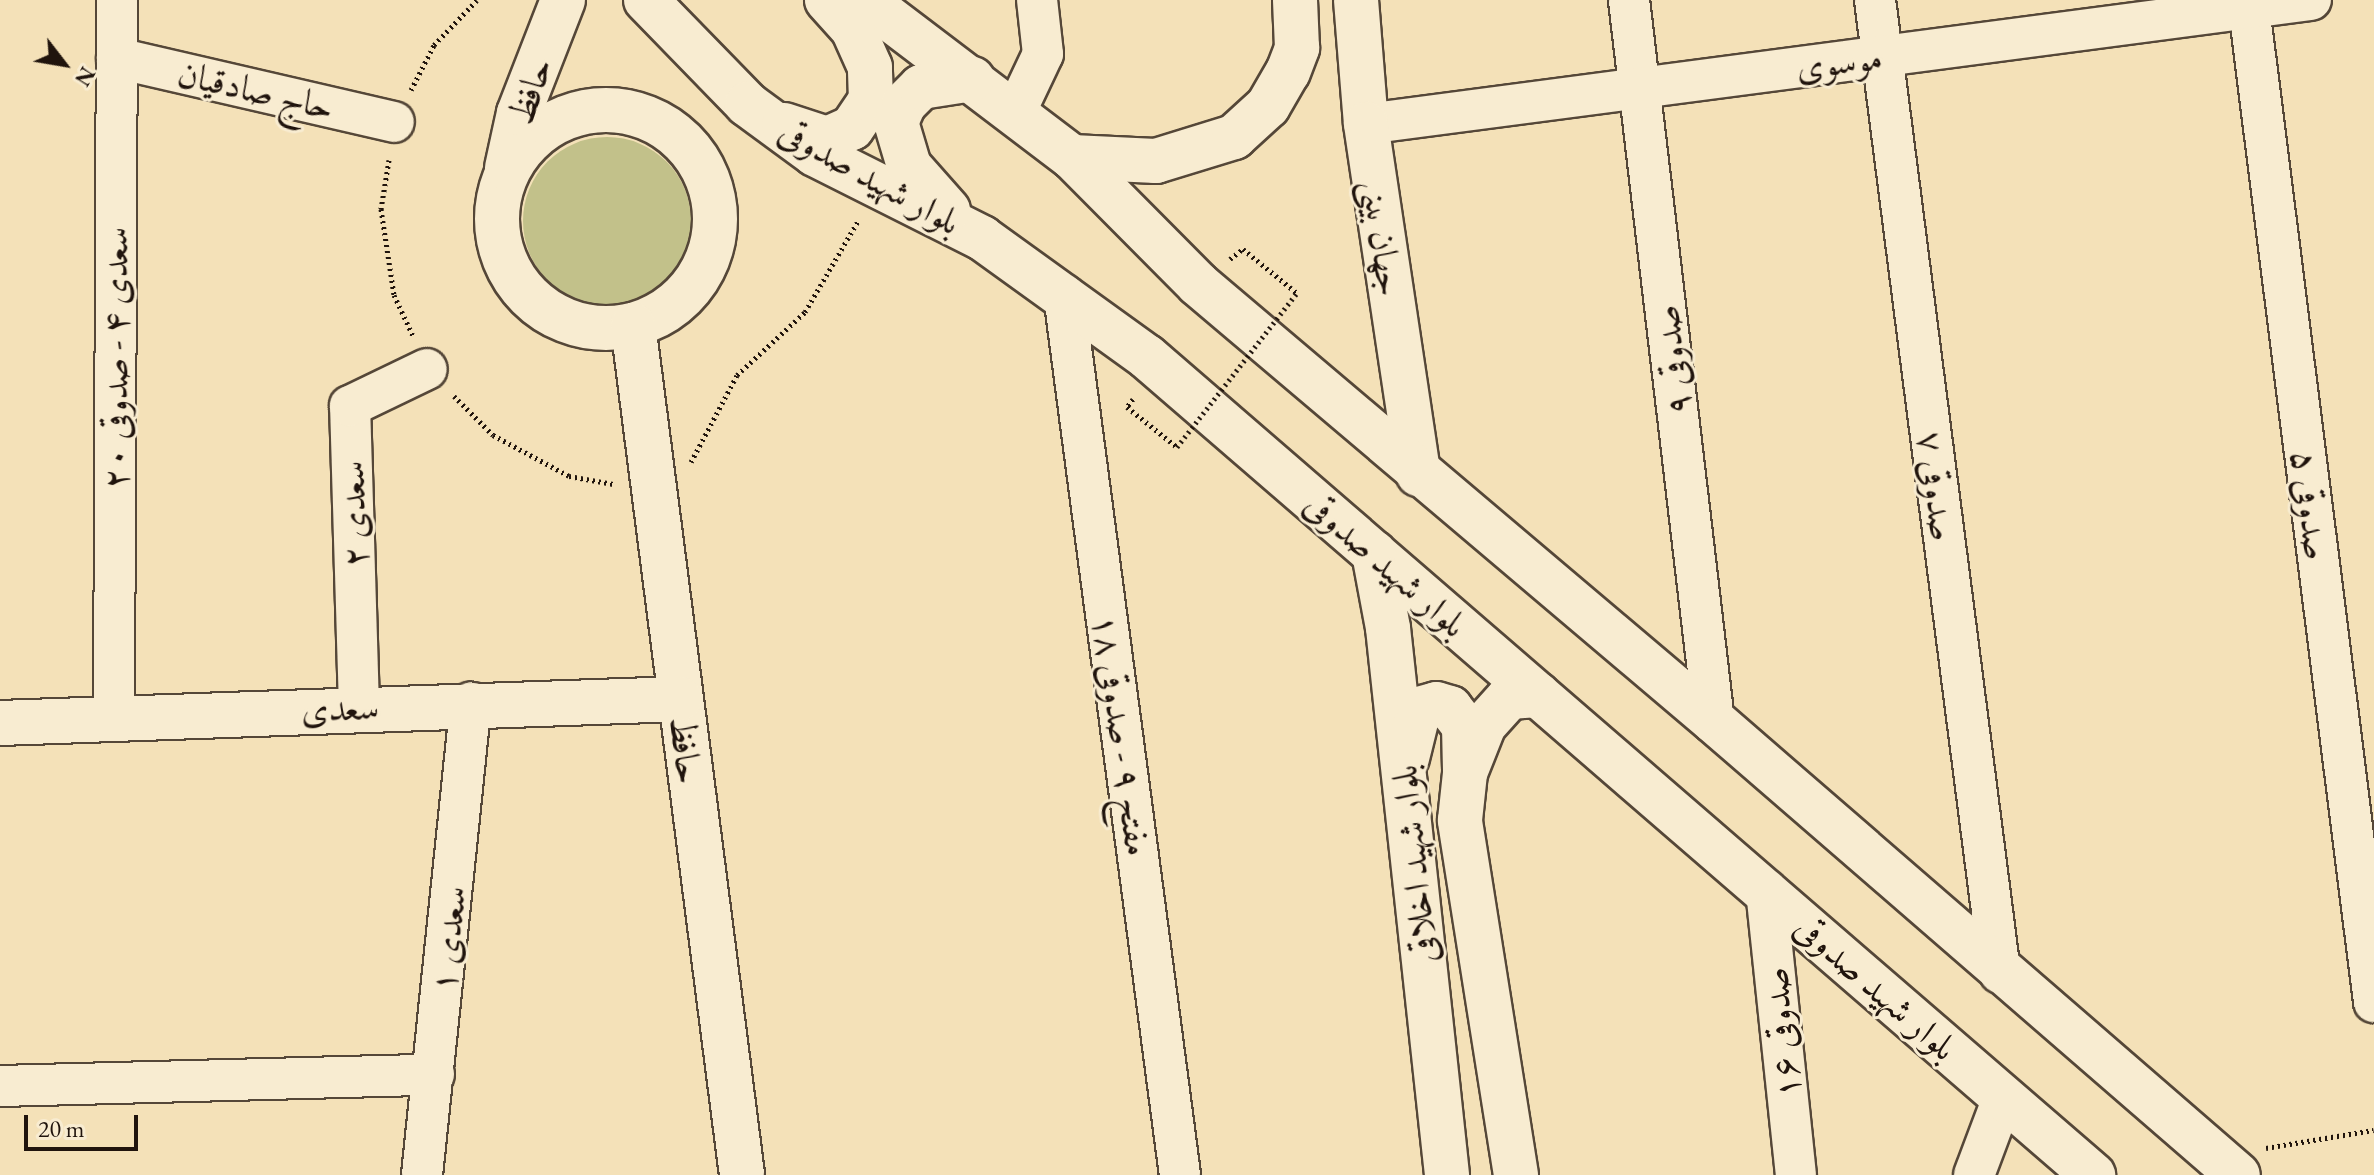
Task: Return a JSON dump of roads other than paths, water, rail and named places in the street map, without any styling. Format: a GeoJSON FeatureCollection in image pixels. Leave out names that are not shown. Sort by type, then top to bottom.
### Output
{"type":"FeatureCollection","features":[{"type":"Feature","properties":{"kind":"main road","name":"حافظ"},"geometry":{"type":"LineString","coordinates":[[503,184],[519,113],[563,0]]}},
{"type":"Feature","properties":{"kind":"main road","name":"بلوار شهید صدوقی"},"geometry":{"type":"LineString","coordinates":[[646,0],[747,104],[815,154],[982,238],[1147,357],[2093,1175]]}},
{"type":"Feature","properties":{"kind":"main road"},"geometry":{"type":"LineString","coordinates":[[747,104],[795,132],[816,137],[827,139],[852,128],[871,100],[870,67],[853,29],[827,0]]}},
{"type":"Feature","properties":{"kind":"main road"},"geometry":{"type":"LineString","coordinates":[[865,0],[1016,111],[1072,157],[1198,284],[1418,474],[1714,721],[2000,973],[2228,1166]]}},
{"type":"Feature","properties":{"kind":"main road"},"geometry":{"type":"LineString","coordinates":[[1072,157],[1156,161],[1234,137],[1268,106],[1297,48],[1295,0]]}},
{"type":"Feature","properties":{"kind":"main road","name":"جهان بینی"},"geometry":{"type":"LineString","coordinates":[[1356,0],[1366,124],[1418,474]]}},
{"type":"Feature","properties":{"kind":"main road"},"geometry":{"type":"LineString","coordinates":[[1297,48],[1361,44]]}},
{"type":"Feature","properties":{"kind":"main road"},"geometry":{"type":"LineString","coordinates":[[972,79],[921,87],[904,104],[896,122],[909,166],[938,202],[982,238]]}},
{"type":"Feature","properties":{"kind":"main road"},"geometry":{"type":"LineString","coordinates":[[622,111],[651,119],[676,134],[710,183],[716,213],[713,243],[685,295],[661,314],[633,325],[604,329],[575,325],[548,313],[526,294],[509,269],[499,242],[497,212],[503,184],[517,156],[563,119],[622,111]]}},
{"type":"Feature","properties":{"kind":"main road","name":"حافظ"},"geometry":{"type":"LineString","coordinates":[[633,325],[742,1175]]}},
{"type":"Feature","properties":{"kind":"main road","name":"بلوار شهید اخلاقی"},"geometry":{"type":"LineString","coordinates":[[1374,553],[1404,776],[1447,1175]]}},
{"type":"Feature","properties":{"kind":"main road","name":"بلوار شهید اخلاقی"},"geometry":{"type":"LineString","coordinates":[[1516,1175],[1460,820],[1465,773],[1484,725],[1509,697],[1538,695]]}},
{"type":"Feature","properties":{"kind":"main road","name":"سعدی"},"geometry":{"type":"LineString","coordinates":[[0,723],[471,703],[680,699]]}},
{"type":"Feature","properties":{"kind":"main road"},"geometry":{"type":"LineString","coordinates":[[1404,776],[1419,709],[1436,704],[1450,708],[1464,726],[1465,773]]}},
{"type":"Feature","properties":{"kind":"street","name":"سعدی ۴ - صدوقی ۲۰"},"geometry":{"type":"LineString","coordinates":[[114,716],[117,0]]}},
{"type":"Feature","properties":{"kind":"street"},"geometry":{"type":"LineString","coordinates":[[1016,111],[1043,54],[1037,0]]}},
{"type":"Feature","properties":{"kind":"street","name":"صدوقی ۹"},"geometry":{"type":"LineString","coordinates":[[1629,0],[1714,721]]}},
{"type":"Feature","properties":{"kind":"street","name":"صدوقی ۷"},"geometry":{"type":"LineString","coordinates":[[1875,0],[2000,973]]}},
{"type":"Feature","properties":{"kind":"street","name":"موسوی"},"geometry":{"type":"LineString","coordinates":[[1366,124],[2311,0]]}},
{"type":"Feature","properties":{"kind":"street","name":"صدوقی ۵"},"geometry":{"type":"LineString","coordinates":[[2249,8],[2374,1002]]}},
{"type":"Feature","properties":{"kind":"street","name":"حاج صادقیان"},"geometry":{"type":"LineString","coordinates":[[117,58],[394,122]]}},
{"type":"Feature","properties":{"kind":"street","name":"مفتح ۹ - صدوقی ۱۸"},"geometry":{"type":"LineString","coordinates":[[1064,295],[1180,1175]]}},
{"type":"Feature","properties":{"kind":"street","name":"سعدی ۲"},"geometry":{"type":"LineString","coordinates":[[359,707],[350,406],[427,369]]}},
{"type":"Feature","properties":{"kind":"street","name":"سعدی ۱"},"geometry":{"type":"LineString","coordinates":[[422,1175],[471,703]]}},
{"type":"Feature","properties":{"kind":"street","name":"صدوقی ۱۶"},"geometry":{"type":"LineString","coordinates":[[1766,890],[1796,1175]]}},
{"type":"Feature","properties":{"kind":"street"},"geometry":{"type":"LineString","coordinates":[[0,1086],[434,1075]]}},
{"type":"Feature","properties":{"kind":"street"},"geometry":{"type":"LineString","coordinates":[[1974,1175],[2003,1098]]}}]}
